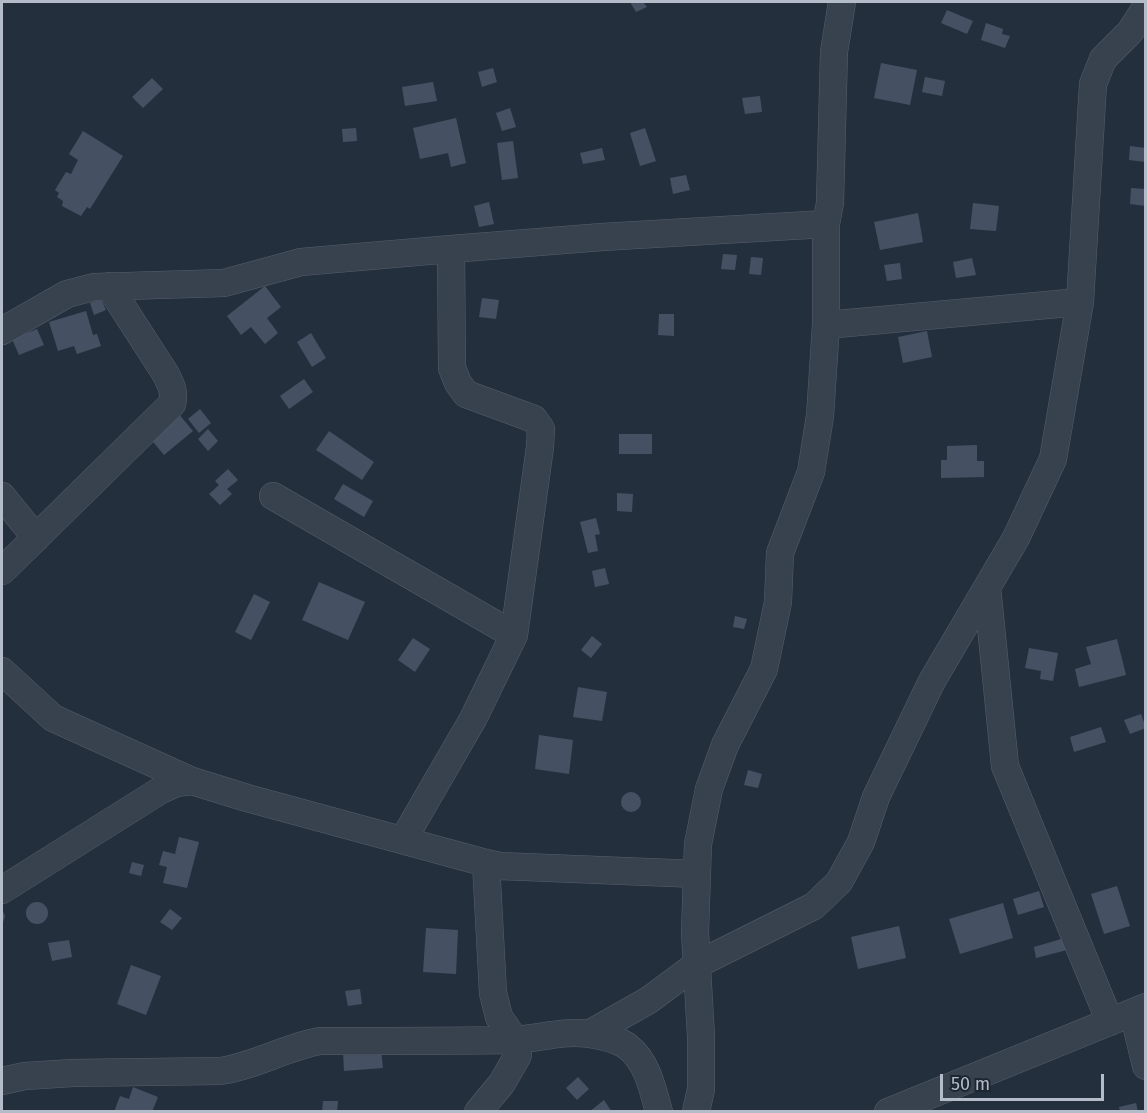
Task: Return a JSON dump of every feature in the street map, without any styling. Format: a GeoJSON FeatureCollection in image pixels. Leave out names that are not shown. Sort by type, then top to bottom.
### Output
{"type":"FeatureCollection","features":[{"type":"Feature","properties":{"kind":"street"},"geometry":{"type":"LineString","coordinates":[[696,1112],[700,1089],[701,1037],[696,964],[698,844],[709,789],[725,745],[764,669],[778,602],[780,553],[811,472],[820,416],[826,325],[826,225],[830,203],[834,51],[842,2]]}},
{"type":"Feature","properties":{"kind":"street"},"geometry":{"type":"LineString","coordinates":[[589,1034],[649,1000],[696,964],[814,906],[839,882],[861,842],[876,797],[932,681],[1016,538],[1053,459],[1080,302],[1093,84],[1103,59],[1138,34],[1146,7]]}},
{"type":"Feature","properties":{"kind":"street"},"geometry":{"type":"LineString","coordinates":[[2,331],[67,294],[94,287],[224,283],[301,262],[451,249],[602,237],[826,225]]}},
{"type":"Feature","properties":{"kind":"street"},"geometry":{"type":"LineString","coordinates":[[404,840],[473,719],[514,635],[540,447],[541,429],[534,419],[466,394],[458,383],[452,368],[451,249]]}},
{"type":"Feature","properties":{"kind":"street"},"geometry":{"type":"LineString","coordinates":[[2,571],[172,404],[174,396],[165,373],[109,286]]}},
{"type":"Feature","properties":{"kind":"street"},"geometry":{"type":"LineString","coordinates":[[826,325],[1080,302]]}},
{"type":"Feature","properties":{"kind":"street"},"geometry":{"type":"LineString","coordinates":[[2,496],[36,538]]}},
{"type":"Feature","properties":{"kind":"street"},"geometry":{"type":"LineString","coordinates":[[273,496],[514,635]]}},
{"type":"Feature","properties":{"kind":"street"},"geometry":{"type":"LineString","coordinates":[[987,587],[1005,766],[1129,1014],[1146,1066]]}},
{"type":"Feature","properties":{"kind":"street"},"geometry":{"type":"LineString","coordinates":[[2,671],[53,718],[192,781],[246,798],[500,866],[697,874]]}},
{"type":"Feature","properties":{"kind":"street"},"geometry":{"type":"LineString","coordinates":[[2,890],[161,790],[176,783],[192,781]]}},
{"type":"Feature","properties":{"kind":"street"},"geometry":{"type":"LineString","coordinates":[[478,1112],[502,1083],[518,1055],[515,1040],[499,1017],[493,993],[486,863]]}},
{"type":"Feature","properties":{"kind":"street"},"geometry":{"type":"LineString","coordinates":[[888,1112],[1129,1014]]}},
{"type":"Feature","properties":{"kind":"street"},"geometry":{"type":"LineString","coordinates":[[2,1081],[25,1076],[73,1072],[220,1071],[233,1069],[301,1044],[320,1041],[515,1040],[567,1033],[589,1034],[615,1040],[628,1047],[638,1058],[650,1078],[659,1112]]}},
{"type":"Feature","properties":{"kind":"building"},"geometry":{"type":"Polygon","coordinates":[[[630,2],[643,2],[647,7],[636,12],[630,2]]]}},
{"type":"Feature","properties":{"kind":"building"},"geometry":{"type":"Polygon","coordinates":[[[947,10],[973,21],[967,34],[941,23],[947,10]]]}},
{"type":"Feature","properties":{"kind":"building"},"geometry":{"type":"Polygon","coordinates":[[[986,23],[1003,29],[1002,34],[1010,36],[1005,48],[981,40],[986,23]]]}},
{"type":"Feature","properties":{"kind":"building"},"geometry":{"type":"Polygon","coordinates":[[[881,63],[917,70],[910,105],[874,98],[881,63]]]}},
{"type":"Feature","properties":{"kind":"building"},"geometry":{"type":"Polygon","coordinates":[[[493,68],[497,82],[482,87],[478,72],[493,68]]]}},
{"type":"Feature","properties":{"kind":"building"},"geometry":{"type":"Polygon","coordinates":[[[925,77],[945,81],[942,96],[922,92],[925,77]]]}},
{"type":"Feature","properties":{"kind":"building"},"geometry":{"type":"Polygon","coordinates":[[[152,78],[163,89],[143,108],[132,97],[152,78]]]}},
{"type":"Feature","properties":{"kind":"building"},"geometry":{"type":"Polygon","coordinates":[[[433,82],[437,101],[405,106],[402,87],[433,82]]]}},
{"type":"Feature","properties":{"kind":"building"},"geometry":{"type":"Polygon","coordinates":[[[760,96],[762,112],[745,114],[742,98],[760,96]]]}},
{"type":"Feature","properties":{"kind":"building"},"geometry":{"type":"Polygon","coordinates":[[[510,108],[516,127],[502,131],[496,113],[510,108]]]}},
{"type":"Feature","properties":{"kind":"building"},"geometry":{"type":"Polygon","coordinates":[[[456,118],[466,163],[451,167],[448,153],[420,159],[413,128],[456,118]]]}},
{"type":"Feature","properties":{"kind":"building"},"geometry":{"type":"Polygon","coordinates":[[[356,128],[357,141],[343,142],[342,129],[356,128]]]}},
{"type":"Feature","properties":{"kind":"building"},"geometry":{"type":"Polygon","coordinates":[[[645,128],[656,161],[640,166],[630,133],[645,128]]]}},
{"type":"Feature","properties":{"kind":"building"},"geometry":{"type":"Polygon","coordinates":[[[83,131],[123,156],[90,209],[87,207],[81,216],[62,206],[63,201],[57,197],[59,193],[55,190],[66,172],[71,174],[78,160],[69,154],[83,131]]]}},
{"type":"Feature","properties":{"kind":"building"},"geometry":{"type":"Polygon","coordinates":[[[513,141],[518,178],[502,180],[497,143],[513,141]]]}},
{"type":"Feature","properties":{"kind":"building"},"geometry":{"type":"Polygon","coordinates":[[[1130,146],[1146,148],[1145,162],[1129,160],[1130,146]]]}},
{"type":"Feature","properties":{"kind":"building"},"geometry":{"type":"Polygon","coordinates":[[[602,148],[605,160],[583,164],[580,153],[602,148]]]}},
{"type":"Feature","properties":{"kind":"building"},"geometry":{"type":"Polygon","coordinates":[[[686,175],[690,190],[673,194],[670,178],[686,175]]]}},
{"type":"Feature","properties":{"kind":"building"},"geometry":{"type":"Polygon","coordinates":[[[1131,188],[1146,189],[1146,206],[1130,204],[1131,188]]]}},
{"type":"Feature","properties":{"kind":"building"},"geometry":{"type":"Polygon","coordinates":[[[489,202],[494,224],[479,227],[474,206],[489,202]]]}},
{"type":"Feature","properties":{"kind":"building"},"geometry":{"type":"Polygon","coordinates":[[[973,203],[999,206],[996,231],[970,229],[973,203]]]}},
{"type":"Feature","properties":{"kind":"building"},"geometry":{"type":"Polygon","coordinates":[[[918,213],[923,242],[880,250],[874,222],[918,213]]]}},
{"type":"Feature","properties":{"kind":"building"},"geometry":{"type":"Polygon","coordinates":[[[723,254],[737,255],[735,270],[721,269],[723,254]]]}},
{"type":"Feature","properties":{"kind":"building"},"geometry":{"type":"Polygon","coordinates":[[[751,257],[763,258],[761,275],[749,274],[751,257]]]}},
{"type":"Feature","properties":{"kind":"building"},"geometry":{"type":"Polygon","coordinates":[[[972,258],[976,275],[956,278],[953,262],[972,258]]]}},
{"type":"Feature","properties":{"kind":"building"},"geometry":{"type":"Polygon","coordinates":[[[900,263],[902,279],[887,281],[884,265],[900,263]]]}},
{"type":"Feature","properties":{"kind":"building"},"geometry":{"type":"Polygon","coordinates":[[[265,286],[281,307],[267,318],[278,333],[265,344],[251,327],[241,335],[227,316],[265,286]]]}},
{"type":"Feature","properties":{"kind":"building"},"geometry":{"type":"Polygon","coordinates":[[[482,298],[499,300],[496,319],[479,317],[482,298]]]}},
{"type":"Feature","properties":{"kind":"building"},"geometry":{"type":"Polygon","coordinates":[[[101,299],[106,310],[94,315],[90,303],[101,299]]]}},
{"type":"Feature","properties":{"kind":"building"},"geometry":{"type":"Polygon","coordinates":[[[86,311],[93,335],[97,334],[101,346],[77,354],[74,346],[58,351],[49,322],[86,311]]]}},
{"type":"Feature","properties":{"kind":"building"},"geometry":{"type":"Polygon","coordinates":[[[659,314],[674,314],[674,336],[658,335],[659,314]]]}},
{"type":"Feature","properties":{"kind":"building"},"geometry":{"type":"Polygon","coordinates":[[[37,329],[44,345],[19,355],[12,339],[37,329]]]}},
{"type":"Feature","properties":{"kind":"building"},"geometry":{"type":"Polygon","coordinates":[[[927,331],[932,357],[903,363],[898,337],[927,331]]]}},
{"type":"Feature","properties":{"kind":"building"},"geometry":{"type":"Polygon","coordinates":[[[311,333],[326,358],[312,367],[297,342],[311,333]]]}},
{"type":"Feature","properties":{"kind":"building"},"geometry":{"type":"Polygon","coordinates":[[[304,379],[313,392],[289,409],[280,396],[304,379]]]}},
{"type":"Feature","properties":{"kind":"building"},"geometry":{"type":"Polygon","coordinates":[[[200,409],[211,423],[199,433],[188,419],[200,409]]]}},
{"type":"Feature","properties":{"kind":"building"},"geometry":{"type":"Polygon","coordinates":[[[178,413],[193,431],[164,455],[149,437],[178,413]]]}},
{"type":"Feature","properties":{"kind":"building"},"geometry":{"type":"Polygon","coordinates":[[[208,429],[218,441],[208,451],[198,439],[208,429]]]}},
{"type":"Feature","properties":{"kind":"building"},"geometry":{"type":"Polygon","coordinates":[[[329,431],[374,462],[362,480],[316,450],[329,431]]]}},
{"type":"Feature","properties":{"kind":"building"},"geometry":{"type":"Polygon","coordinates":[[[619,434],[652,434],[652,454],[619,454],[619,434]]]}},
{"type":"Feature","properties":{"kind":"building"},"geometry":{"type":"Polygon","coordinates":[[[977,445],[977,461],[984,461],[984,477],[941,478],[941,460],[947,460],[947,446],[977,445]]]}},
{"type":"Feature","properties":{"kind":"building"},"geometry":{"type":"Polygon","coordinates":[[[228,469],[238,480],[227,489],[232,494],[220,505],[209,494],[219,485],[215,481],[228,469]]]}},
{"type":"Feature","properties":{"kind":"building"},"geometry":{"type":"Polygon","coordinates":[[[343,484],[373,501],[364,517],[334,499],[343,484]]]}},
{"type":"Feature","properties":{"kind":"building"},"geometry":{"type":"Polygon","coordinates":[[[617,493],[633,494],[632,512],[617,511],[617,493]]]}},
{"type":"Feature","properties":{"kind":"building"},"geometry":{"type":"Polygon","coordinates":[[[596,518],[600,534],[595,535],[598,551],[588,553],[580,522],[596,518]]]}},
{"type":"Feature","properties":{"kind":"building"},"geometry":{"type":"Polygon","coordinates":[[[605,568],[609,584],[595,587],[592,571],[605,568]]]}},
{"type":"Feature","properties":{"kind":"building"},"geometry":{"type":"Polygon","coordinates":[[[319,582],[365,602],[348,640],[302,620],[319,582]]]}},
{"type":"Feature","properties":{"kind":"building"},"geometry":{"type":"Polygon","coordinates":[[[254,594],[270,602],[251,640],[235,632],[254,594]]]}},
{"type":"Feature","properties":{"kind":"building"},"geometry":{"type":"Polygon","coordinates":[[[735,616],[747,619],[744,629],[733,627],[735,616]]]}},
{"type":"Feature","properties":{"kind":"building"},"geometry":{"type":"Polygon","coordinates":[[[592,636],[602,644],[591,658],[581,650],[592,636]]]}},
{"type":"Feature","properties":{"kind":"building"},"geometry":{"type":"Polygon","coordinates":[[[413,638],[430,649],[415,672],[398,660],[413,638]]]}},
{"type":"Feature","properties":{"kind":"building"},"geometry":{"type":"Polygon","coordinates":[[[1117,639],[1126,675],[1079,687],[1075,669],[1091,664],[1086,647],[1117,639]]]}},
{"type":"Feature","properties":{"kind":"building"},"geometry":{"type":"Polygon","coordinates":[[[1029,648],[1058,653],[1053,681],[1040,679],[1041,671],[1025,668],[1029,648]]]}},
{"type":"Feature","properties":{"kind":"building"},"geometry":{"type":"Polygon","coordinates":[[[578,687],[607,692],[602,721],[573,717],[578,687]]]}},
{"type":"Feature","properties":{"kind":"building"},"geometry":{"type":"Polygon","coordinates":[[[1141,714],[1146,728],[1130,734],[1124,720],[1141,714]]]}},
{"type":"Feature","properties":{"kind":"building"},"geometry":{"type":"Polygon","coordinates":[[[1101,727],[1106,742],[1074,752],[1070,737],[1101,727]]]}},
{"type":"Feature","properties":{"kind":"building"},"geometry":{"type":"Polygon","coordinates":[[[539,735],[573,740],[569,774],[535,769],[539,735]]]}},
{"type":"Feature","properties":{"kind":"building"},"geometry":{"type":"Polygon","coordinates":[[[748,770],[762,774],[758,788],[744,785],[748,770]]]}},
{"type":"Feature","properties":{"kind":"building"},"geometry":{"type":"Polygon","coordinates":[[[627,792],[635,792],[641,798],[641,806],[635,812],[627,812],[621,806],[621,798],[627,792]]]}},
{"type":"Feature","properties":{"kind":"building"},"geometry":{"type":"Polygon","coordinates":[[[179,837],[199,842],[187,888],[163,883],[167,867],[159,865],[163,851],[175,854],[179,837]]]}},
{"type":"Feature","properties":{"kind":"building"},"geometry":{"type":"Polygon","coordinates":[[[132,862],[144,865],[141,876],[129,873],[132,862]]]}},
{"type":"Feature","properties":{"kind":"building"},"geometry":{"type":"Polygon","coordinates":[[[1117,886],[1130,926],[1104,934],[1091,894],[1117,886]]]}},
{"type":"Feature","properties":{"kind":"building"},"geometry":{"type":"Polygon","coordinates":[[[1039,891],[1044,907],[1018,915],[1013,899],[1039,891]]]}},
{"type":"Feature","properties":{"kind":"building"},"geometry":{"type":"Polygon","coordinates":[[[37,902],[45,905],[48,913],[45,921],[37,924],[29,921],[26,913],[29,905],[37,902]]]}},
{"type":"Feature","properties":{"kind":"building"},"geometry":{"type":"Polygon","coordinates":[[[1003,903],[1013,938],[960,954],[949,919],[1003,903]]]}},
{"type":"Feature","properties":{"kind":"building"},"geometry":{"type":"Polygon","coordinates":[[[2,909],[5,916],[2,926],[2,909]]]}},
{"type":"Feature","properties":{"kind":"building"},"geometry":{"type":"Polygon","coordinates":[[[170,909],[182,918],[172,930],[160,922],[170,909]]]}},
{"type":"Feature","properties":{"kind":"building"},"geometry":{"type":"Polygon","coordinates":[[[899,926],[906,958],[858,969],[851,937],[899,926]]]}},
{"type":"Feature","properties":{"kind":"building"},"geometry":{"type":"Polygon","coordinates":[[[426,928],[458,930],[456,974],[423,972],[426,928]]]}},
{"type":"Feature","properties":{"kind":"building"},"geometry":{"type":"Polygon","coordinates":[[[1068,937],[1071,949],[1036,958],[1034,947],[1068,937]]]}},
{"type":"Feature","properties":{"kind":"building"},"geometry":{"type":"Polygon","coordinates":[[[69,940],[72,957],[52,961],[48,943],[69,940]]]}},
{"type":"Feature","properties":{"kind":"building"},"geometry":{"type":"Polygon","coordinates":[[[131,965],[161,976],[146,1015],[117,1004],[131,965]]]}},
{"type":"Feature","properties":{"kind":"building"},"geometry":{"type":"Polygon","coordinates":[[[360,989],[362,1004],[348,1006],[345,991],[360,989]]]}},
{"type":"Feature","properties":{"kind":"building"},"geometry":{"type":"Polygon","coordinates":[[[381,1049],[383,1068],[344,1071],[343,1051],[381,1049]]]}},
{"type":"Feature","properties":{"kind":"building"},"geometry":{"type":"Polygon","coordinates":[[[578,1077],[589,1089],[577,1100],[566,1088],[578,1077]]]}},
{"type":"Feature","properties":{"kind":"building"},"geometry":{"type":"Polygon","coordinates":[[[133,1087],[158,1097],[152,1112],[114,1112],[120,1096],[129,1099],[133,1087]]]}},
{"type":"Feature","properties":{"kind":"building"},"geometry":{"type":"Polygon","coordinates":[[[604,1100],[612,1112],[589,1112],[604,1100]]]}},
{"type":"Feature","properties":{"kind":"building"},"geometry":{"type":"Polygon","coordinates":[[[323,1101],[338,1101],[337,1112],[322,1112],[323,1101]]]}},
{"type":"Feature","properties":{"kind":"building"},"geometry":{"type":"Polygon","coordinates":[[[1136,1103],[1138,1112],[1120,1112],[1119,1107],[1136,1103]]]}}]}
